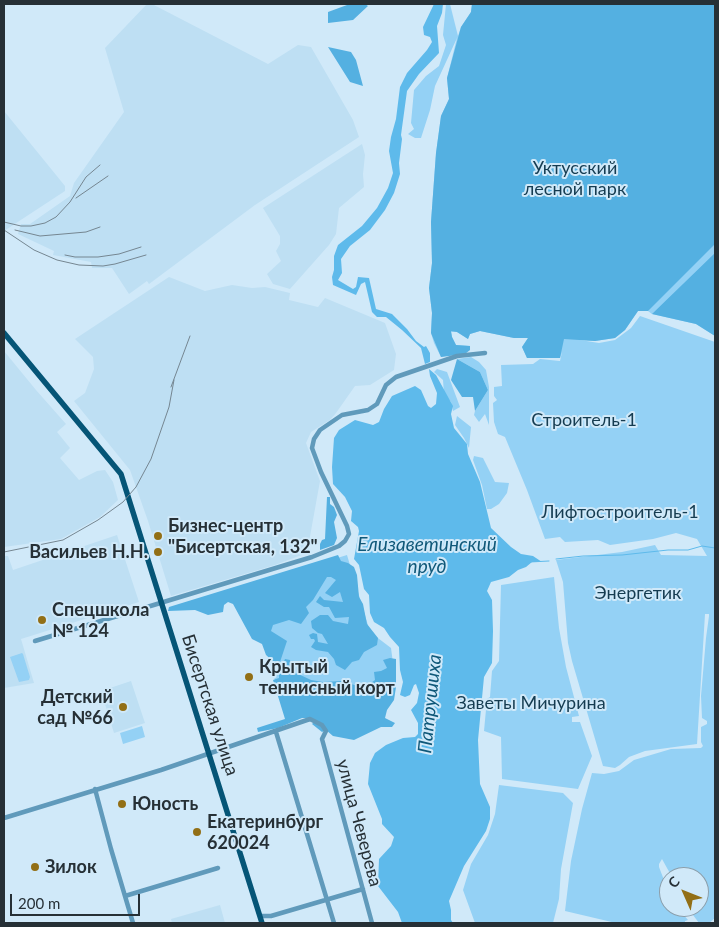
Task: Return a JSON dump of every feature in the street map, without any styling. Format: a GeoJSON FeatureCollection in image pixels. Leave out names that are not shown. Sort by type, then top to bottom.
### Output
{"type":"FeatureCollection","features":[{"type":"Feature","properties":{"kind":"main road","name":"Бисертская улица"},"geometry":{"type":"LineString","coordinates":[[4,333],[121,474],[262,923]]}},
{"type":"Feature","properties":{"kind":"street"},"geometry":{"type":"LineString","coordinates":[[35,641],[312,557],[339,546],[349,534],[312,448],[314,439],[320,430],[342,415],[349,412],[368,410],[377,404],[386,385],[396,377],[457,356],[485,353]]}},
{"type":"Feature","properties":{"kind":"street","name":"улица Чеверева"},"geometry":{"type":"LineString","coordinates":[[276,732],[310,719],[322,725],[326,731],[322,739],[372,923]]}},
{"type":"Feature","properties":{"kind":"street"},"geometry":{"type":"LineString","coordinates":[[4,818],[66,800],[95,789],[276,732],[334,923]]}},
{"type":"Feature","properties":{"kind":"street"},"geometry":{"type":"LineString","coordinates":[[95,789],[133,923]]}},
{"type":"Feature","properties":{"kind":"street"},"geometry":{"type":"LineString","coordinates":[[125,896],[218,868]]}},
{"type":"Feature","properties":{"kind":"street"},"geometry":{"type":"LineString","coordinates":[[260,916],[271,916],[363,889]]}},
{"type":"Feature","properties":{"kind":"shaded area"},"geometry":{"type":"Polygon","coordinates":[[[147,4],[152,4],[268,64],[298,45],[311,47],[353,120],[359,137],[255,205],[149,284],[147,281],[129,294],[112,268],[92,268],[91,262],[53,255],[54,251],[18,234],[21,224],[30,224],[70,196],[74,183],[124,112],[105,48],[147,4]]]}},
{"type":"Feature","properties":{"kind":"shaded area"},"geometry":{"type":"Polygon","coordinates":[[[4,111],[65,186],[65,191],[4,231],[4,111]]]}},
{"type":"Feature","properties":{"kind":"shaded area"},"geometry":{"type":"Polygon","coordinates":[[[362,144],[365,155],[364,187],[339,208],[336,234],[329,245],[290,289],[273,284],[267,274],[281,261],[276,251],[280,244],[280,236],[263,208],[362,144]]]}},
{"type":"Feature","properties":{"kind":"shaded area"},"geometry":{"type":"Polygon","coordinates":[[[169,277],[205,291],[232,285],[252,288],[265,287],[290,293],[289,300],[318,307],[325,298],[385,323],[396,354],[394,370],[370,385],[355,386],[330,420],[311,432],[306,443],[320,481],[307,553],[275,565],[171,596],[130,470],[74,401],[85,393],[94,369],[93,357],[75,339],[169,277]]]}},
{"type":"Feature","properties":{"kind":"shaded area"},"geometry":{"type":"Polygon","coordinates":[[[4,351],[66,424],[57,432],[70,448],[60,458],[79,480],[97,471],[105,470],[113,482],[118,500],[100,517],[61,539],[4,547],[4,351]]]}},
{"type":"Feature","properties":{"kind":"shaded area","name":"Спецшкола № 124"},"geometry":{"type":"Polygon","coordinates":[[[117,535],[139,602],[21,639],[34,683],[4,688],[4,556],[8,556],[13,570],[117,535]]]}},
{"type":"Feature","properties":{"kind":"shaded area","name":"Детский сад №66"},"geometry":{"type":"Polygon","coordinates":[[[131,681],[145,723],[114,733],[101,691],[131,681]]]}},
{"type":"Feature","properties":{"kind":"shaded area"},"geometry":{"type":"Polygon","coordinates":[[[220,905],[225,923],[172,923],[171,919],[220,905]]]}},
{"type":"Feature","properties":{"kind":"green space"},"geometry":{"type":"Polygon","coordinates":[[[365,4],[368,6],[353,20],[328,23],[328,12],[347,5],[365,4]]]}},
{"type":"Feature","properties":{"kind":"green space"},"geometry":{"type":"Polygon","coordinates":[[[446,4],[450,4],[458,36],[461,27],[471,12],[472,4],[715,4],[715,336],[696,324],[652,314],[648,311],[638,311],[625,330],[615,338],[595,341],[580,340],[599,343],[615,340],[631,328],[640,316],[715,342],[715,918],[709,923],[699,923],[694,917],[709,917],[709,867],[666,867],[662,859],[659,864],[659,917],[685,917],[688,920],[685,923],[616,923],[565,911],[571,861],[592,773],[604,774],[619,771],[634,760],[671,749],[701,748],[703,746],[701,742],[701,727],[707,724],[707,721],[702,718],[701,696],[709,614],[705,614],[697,744],[645,751],[629,757],[615,768],[603,766],[572,661],[568,643],[563,582],[556,560],[622,552],[655,545],[661,555],[707,556],[697,539],[676,533],[653,539],[610,545],[598,540],[565,542],[560,537],[545,539],[505,437],[498,434],[494,422],[493,403],[497,400],[494,396],[494,387],[502,386],[501,365],[533,364],[540,359],[560,361],[562,352],[560,358],[527,358],[522,347],[528,338],[514,338],[480,331],[470,334],[468,339],[457,332],[451,332],[456,345],[470,346],[470,350],[441,357],[431,333],[432,313],[429,288],[432,263],[431,222],[436,153],[441,116],[449,99],[447,78],[457,38],[435,86],[421,138],[415,138],[408,134],[414,129],[411,123],[414,90],[426,76],[439,66],[446,45],[443,35],[446,4]]]}},
{"type":"Feature","properties":{"kind":"green space","name":"Уктусский лесной парк"},"geometry":{"type":"Polygon","coordinates":[[[472,4],[715,4],[715,244],[648,311],[638,311],[625,330],[615,338],[595,341],[564,339],[560,358],[527,358],[522,347],[528,338],[514,338],[480,331],[470,334],[468,339],[457,332],[451,331],[456,345],[470,346],[470,350],[465,354],[441,357],[431,333],[432,313],[429,288],[432,263],[431,222],[436,153],[441,116],[449,99],[447,78],[461,27],[471,12],[472,4]]]}},
{"type":"Feature","properties":{"kind":"green space"},"geometry":{"type":"Polygon","coordinates":[[[328,47],[351,52],[356,60],[363,86],[350,82],[328,47]]]}},
{"type":"Feature","properties":{"kind":"green space"},"geometry":{"type":"Polygon","coordinates":[[[715,253],[715,336],[696,324],[652,314],[715,253]]]}},
{"type":"Feature","properties":{"kind":"green space"},"geometry":{"type":"Polygon","coordinates":[[[471,357],[486,370],[489,387],[489,425],[485,414],[479,422],[474,415],[488,390],[480,372],[457,359],[471,357]]]}},
{"type":"Feature","properties":{"kind":"green space"},"geometry":{"type":"Polygon","coordinates":[[[457,359],[480,372],[488,390],[475,411],[473,397],[462,397],[451,380],[457,359]]]}},
{"type":"Feature","properties":{"kind":"green space"},"geometry":{"type":"Polygon","coordinates":[[[437,369],[447,372],[460,407],[453,411],[451,402],[444,394],[443,380],[434,372],[437,369]]]}},
{"type":"Feature","properties":{"kind":"green space"},"geometry":{"type":"Polygon","coordinates":[[[457,416],[471,427],[469,448],[455,425],[457,416]]]}},
{"type":"Feature","properties":{"kind":"green space"},"geometry":{"type":"Polygon","coordinates":[[[474,456],[483,458],[495,482],[509,483],[507,493],[499,504],[491,509],[487,509],[482,485],[473,460],[474,456]]]}},
{"type":"Feature","properties":{"kind":"green space"},"geometry":{"type":"Polygon","coordinates":[[[327,497],[330,497],[330,504],[334,507],[337,515],[334,522],[337,538],[334,545],[320,550],[320,544],[325,539],[327,497]]]}},
{"type":"Feature","properties":{"kind":"green space"},"geometry":{"type":"Polygon","coordinates":[[[338,555],[341,561],[354,567],[357,575],[359,597],[363,604],[367,624],[378,638],[377,645],[364,652],[359,660],[352,662],[345,670],[336,665],[328,652],[311,647],[315,641],[309,635],[317,634],[318,642],[328,644],[322,634],[312,628],[311,621],[320,615],[328,615],[333,621],[348,624],[349,617],[335,618],[329,607],[324,607],[316,602],[320,596],[324,600],[343,602],[340,592],[332,597],[325,593],[336,580],[331,577],[327,577],[313,600],[306,607],[309,613],[301,624],[289,620],[273,625],[271,631],[287,641],[280,662],[273,661],[266,655],[262,644],[252,639],[233,604],[228,602],[224,605],[223,612],[208,615],[195,610],[168,611],[169,607],[338,555]]]}},
{"type":"Feature","properties":{"kind":"green space"},"geometry":{"type":"Polygon","coordinates":[[[347,555],[370,632],[391,648],[396,686],[392,694],[287,719],[246,586],[347,555]]]}},
{"type":"Feature","properties":{"kind":"green space","name":"Заветы Мичурина"},"geometry":{"type":"Polygon","coordinates":[[[554,577],[559,628],[566,667],[579,716],[572,717],[572,722],[580,722],[592,756],[578,789],[502,779],[501,737],[484,731],[492,671],[499,661],[501,585],[554,577]]]}},
{"type":"Feature","properties":{"kind":"green space"},"geometry":{"type":"Polygon","coordinates":[[[22,653],[30,677],[29,680],[19,682],[10,657],[22,653]]]}},
{"type":"Feature","properties":{"kind":"green space"},"geometry":{"type":"Polygon","coordinates":[[[285,659],[290,660],[294,672],[311,680],[323,682],[342,681],[364,688],[375,680],[374,672],[387,668],[383,660],[396,659],[396,687],[394,700],[387,710],[385,718],[395,723],[392,727],[381,727],[354,740],[333,736],[326,730],[322,732],[312,724],[314,722],[311,718],[302,718],[278,728],[258,732],[257,728],[285,719],[273,680],[279,678],[279,673],[285,659]]]}},
{"type":"Feature","properties":{"kind":"green space"},"geometry":{"type":"Polygon","coordinates":[[[142,726],[145,737],[123,744],[120,733],[142,726]]]}},
{"type":"Feature","properties":{"kind":"green space"},"geometry":{"type":"Polygon","coordinates":[[[499,785],[563,793],[573,803],[561,869],[559,899],[553,923],[475,923],[463,890],[471,864],[488,835],[495,814],[499,785]]]}},
{"type":"Feature","properties":{"kind":"water"},"geometry":{"type":"Polygon","coordinates":[[[434,4],[443,4],[437,26],[439,53],[419,74],[407,91],[401,135],[400,174],[394,193],[385,210],[370,230],[350,246],[341,259],[342,273],[338,280],[353,289],[356,287],[358,277],[369,278],[376,309],[392,314],[416,341],[424,347],[426,346],[430,353],[430,362],[425,364],[421,348],[386,317],[377,317],[372,312],[365,282],[361,284],[356,295],[333,285],[332,277],[334,256],[338,245],[362,226],[377,208],[388,188],[393,173],[389,151],[400,87],[407,73],[432,42],[430,37],[424,35],[423,27],[434,4]]]}},
{"type":"Feature","properties":{"kind":"water","name":"Елизаветинский пруд"},"geometry":{"type":"Polygon","coordinates":[[[429,369],[436,375],[453,406],[451,414],[454,428],[467,444],[468,454],[480,482],[491,528],[521,554],[533,556],[542,562],[532,562],[509,577],[491,582],[487,591],[492,600],[492,663],[484,677],[478,740],[480,784],[490,807],[490,819],[486,831],[464,866],[449,901],[453,923],[402,923],[398,912],[378,886],[379,859],[391,846],[394,837],[382,824],[382,819],[368,784],[370,763],[375,753],[386,745],[403,738],[415,737],[418,734],[418,723],[411,710],[417,703],[419,693],[416,684],[410,695],[405,697],[400,695],[403,682],[400,670],[399,647],[384,628],[374,622],[370,613],[369,595],[364,589],[359,565],[354,559],[358,527],[351,521],[352,511],[345,497],[333,484],[332,467],[334,438],[339,430],[355,420],[373,425],[379,422],[392,396],[415,386],[421,390],[428,406],[431,408],[436,404],[437,393],[429,369]]]}},
{"type":"Feature","properties":{"kind":"waterway"},"geometry":{"type":"LineString","coordinates":[[556,559],[688,550],[702,546],[715,548]]}},
{"type":"Feature","properties":{"kind":"waterway"},"geometry":{"type":"LineString","coordinates":[[530,562],[549,561]]}},
{"type":"Feature","properties":{"kind":"railway"},"geometry":{"type":"LineString","coordinates":[[4,222],[31,226],[45,223],[56,217],[70,202],[86,177],[100,165]]}},
{"type":"Feature","properties":{"kind":"railway"},"geometry":{"type":"LineString","coordinates":[[76,198],[108,176]]}},
{"type":"Feature","properties":{"kind":"railway"},"geometry":{"type":"LineString","coordinates":[[15,230],[40,236],[86,232],[100,227]]}},
{"type":"Feature","properties":{"kind":"railway"},"geometry":{"type":"LineString","coordinates":[[4,230],[34,250],[57,260],[79,265],[103,266],[146,255]]}},
{"type":"Feature","properties":{"kind":"railway"},"geometry":{"type":"LineString","coordinates":[[65,255],[98,257],[119,254],[141,247]]}},
{"type":"Feature","properties":{"kind":"railway"},"geometry":{"type":"LineString","coordinates":[[171,387],[190,336]]}},
{"type":"Feature","properties":{"kind":"railway"},"geometry":{"type":"LineString","coordinates":[[4,552],[63,540],[98,520],[123,502],[136,487],[151,459],[169,407],[174,380]]}},
{"type":"Feature","properties":{"kind":"place","name":"Бизнес-центр \"Бисертская, 132\""},"geometry":{"type":"Point","coordinates":[158,536]}},
{"type":"Feature","properties":{"kind":"place","name":"Васильев Н.Н."},"geometry":{"type":"Point","coordinates":[158,552]}},
{"type":"Feature","properties":{"kind":"place","name":"Спецшкола № 124"},"geometry":{"type":"Point","coordinates":[42,620]}},
{"type":"Feature","properties":{"kind":"place","name":"Крытый теннисный корт"},"geometry":{"type":"Point","coordinates":[249,677]}},
{"type":"Feature","properties":{"kind":"place","name":"Детский сад №66"},"geometry":{"type":"Point","coordinates":[123,707]}},
{"type":"Feature","properties":{"kind":"place","name":"Юность"},"geometry":{"type":"Point","coordinates":[122,804]}},
{"type":"Feature","properties":{"kind":"place","name":"Екатеринбург 620024"},"geometry":{"type":"Point","coordinates":[197,832]}},
{"type":"Feature","properties":{"kind":"place","name":"Зилок"},"geometry":{"type":"Point","coordinates":[35,867]}},
{"type":"Feature","properties":{"kind":"park label","name":"Строитель-1"},"geometry":{"type":"Point","coordinates":[584,420]}},
{"type":"Feature","properties":{"kind":"park label","name":"Лифтостроитель-1"},"geometry":{"type":"Point","coordinates":[620,512]}},
{"type":"Feature","properties":{"kind":"park label","name":"Энергетик"},"geometry":{"type":"Point","coordinates":[638,593]}},
{"type":"Feature","properties":{"kind":"water label","name":"Патрушиха"},"geometry":{"type":"Point","coordinates":[430,704]}}]}
